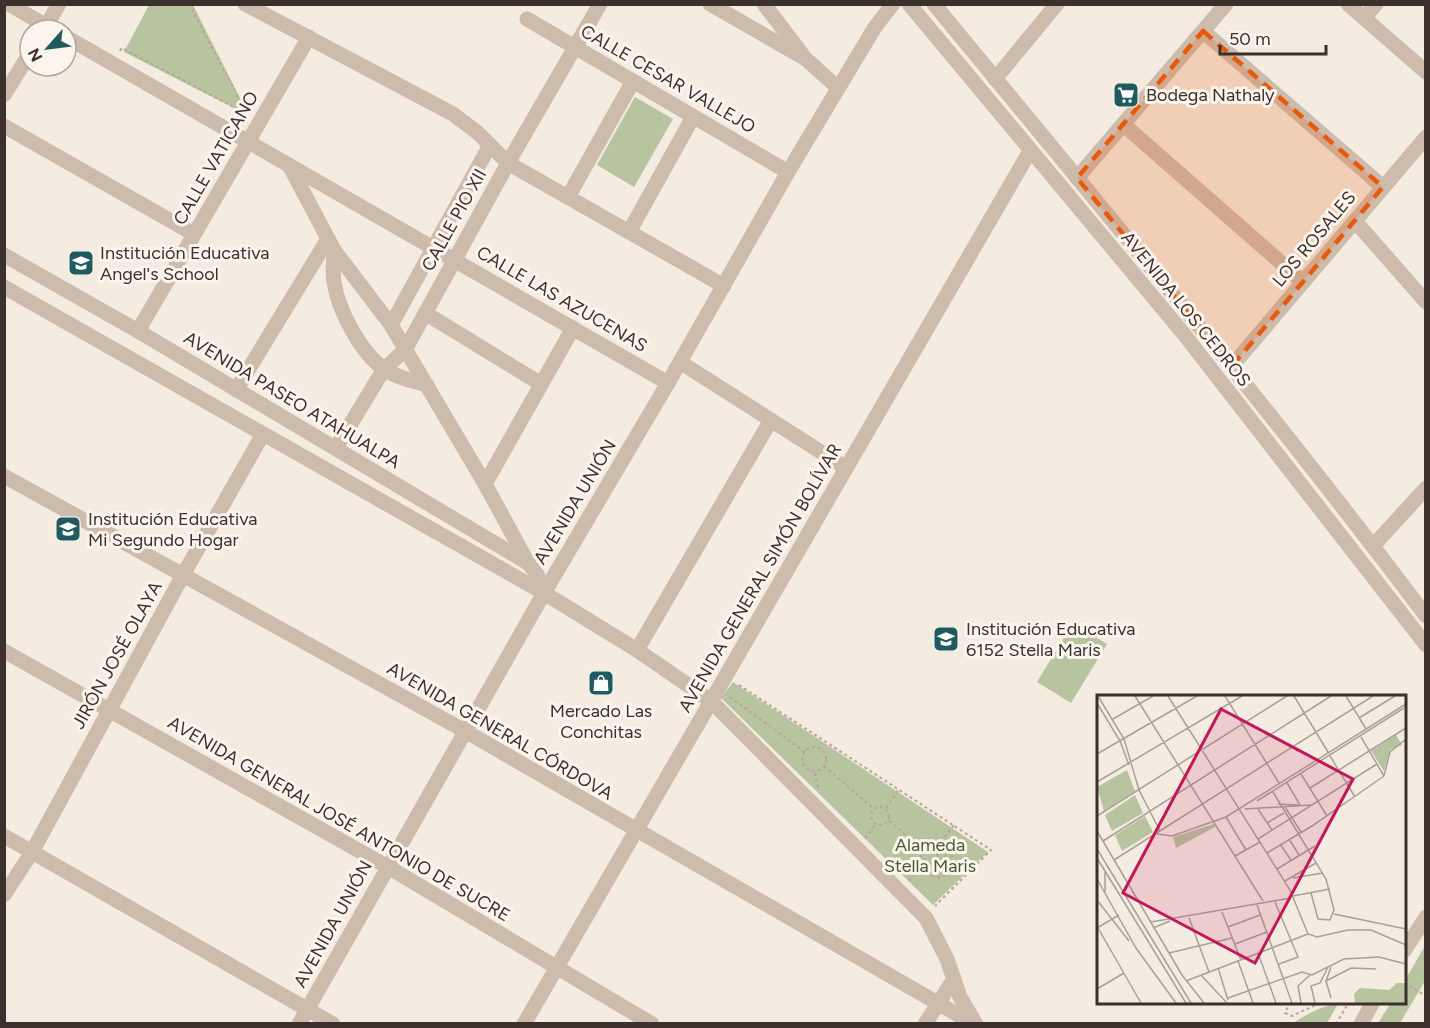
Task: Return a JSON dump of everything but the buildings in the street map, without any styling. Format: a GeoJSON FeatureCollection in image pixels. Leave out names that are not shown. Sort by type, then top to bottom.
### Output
{"type":"FeatureCollection","features":[{"type":"Feature","properties":{"kind":"street"},"geometry":{"type":"LineString","coordinates":[[9,4],[31,18]]}},
{"type":"Feature","properties":{"kind":"street"},"geometry":{"type":"LineString","coordinates":[[53,18],[59,4]]}},
{"type":"Feature","properties":{"kind":"street"},"geometry":{"type":"LineString","coordinates":[[245,4],[453,114],[478,133],[508,163],[724,286]]}},
{"type":"Feature","properties":{"kind":"street","name":"CALLE PIO XII"},"geometry":{"type":"LineString","coordinates":[[336,448],[384,369],[405,350],[508,163],[600,4]]}},
{"type":"Feature","properties":{"kind":"street"},"geometry":{"type":"LineString","coordinates":[[710,4],[806,59]]}},
{"type":"Feature","properties":{"kind":"street"},"geometry":{"type":"LineString","coordinates":[[764,4],[806,59],[838,88]]}},
{"type":"Feature","properties":{"kind":"street","name":"AVENIDA UNIÓN"},"geometry":{"type":"LineString","coordinates":[[299,1023],[544,593],[669,383],[788,172],[875,27],[893,4]]}},
{"type":"Feature","properties":{"kind":"street","name":"AVENIDA LOS CEDROS"},"geometry":{"type":"LineString","coordinates":[[909,4],[1183,333],[1425,645]]}},
{"type":"Feature","properties":{"kind":"street","name":"AVENIDA LOS CEDROS"},"geometry":{"type":"LineString","coordinates":[[934,4],[1232,366],[1425,615]]}},
{"type":"Feature","properties":{"kind":"street"},"geometry":{"type":"LineString","coordinates":[[995,79],[1057,4]]}},
{"type":"Feature","properties":{"kind":"street"},"geometry":{"type":"LineString","coordinates":[[1077,178],[1226,4]]}},
{"type":"Feature","properties":{"kind":"street"},"geometry":{"type":"LineString","coordinates":[[1348,4],[1425,72]]}},
{"type":"Feature","properties":{"kind":"street"},"geometry":{"type":"LineString","coordinates":[[1364,18],[1376,4]]}},
{"type":"Feature","properties":{"kind":"street","name":"CALLE CESAR VALLEJO"},"geometry":{"type":"LineString","coordinates":[[527,19],[788,172]]}},
{"type":"Feature","properties":{"kind":"street"},"geometry":{"type":"LineString","coordinates":[[1203,32],[1383,187]]}},
{"type":"Feature","properties":{"kind":"street","name":"CALLE VATICANO"},"geometry":{"type":"LineString","coordinates":[[138,331],[309,37]]}},
{"type":"Feature","properties":{"kind":"street","name":"CALLE LAS AZUCENAS"},"geometry":{"type":"LineString","coordinates":[[78,44],[669,383]]}},
{"type":"Feature","properties":{"kind":"street"},"geometry":{"type":"LineString","coordinates":[[4,95],[18,72]]}},
{"type":"Feature","properties":{"kind":"street"},"geometry":{"type":"LineString","coordinates":[[568,196],[633,81]]}},
{"type":"Feature","properties":{"kind":"street"},"geometry":{"type":"LineString","coordinates":[[629,232],[693,117]]}},
{"type":"Feature","properties":{"kind":"street"},"geometry":{"type":"LineString","coordinates":[[1124,125],[1304,282]]}},
{"type":"Feature","properties":{"kind":"street"},"geometry":{"type":"LineString","coordinates":[[4,126],[194,234]]}},
{"type":"Feature","properties":{"kind":"street","name":"LOS ROSALES"},"geometry":{"type":"LineString","coordinates":[[1232,366],[1425,137]]}},
{"type":"Feature","properties":{"kind":"street","name":"CALLE PIO XII"},"geometry":{"type":"LineString","coordinates":[[392,325],[490,145]]}},
{"type":"Feature","properties":{"kind":"street","name":"AVENIDA GENERAL SIMÓN BOLÍVAR"},"geometry":{"type":"LineString","coordinates":[[524,1023],[717,697],[846,468],[1030,151]]}},
{"type":"Feature","properties":{"kind":"street"},"geometry":{"type":"LineString","coordinates":[[288,165],[331,245],[392,325],[485,484],[528,563]]}},
{"type":"Feature","properties":{"kind":"street"},"geometry":{"type":"LineString","coordinates":[[1355,221],[1425,302]]}},
{"type":"Feature","properties":{"kind":"street"},"geometry":{"type":"LineString","coordinates":[[331,245],[333,281],[340,305],[368,354],[384,369],[402,379],[427,386]]}},
{"type":"Feature","properties":{"kind":"street"},"geometry":{"type":"LineString","coordinates":[[236,390],[331,245]]}},
{"type":"Feature","properties":{"kind":"street","name":"AVENIDA PASEO ATAHUALPA"},"geometry":{"type":"LineString","coordinates":[[4,255],[138,331],[528,563],[537,574],[544,593]]}},
{"type":"Feature","properties":{"kind":"street"},"geometry":{"type":"LineString","coordinates":[[4,287],[544,593],[717,697],[926,918],[947,958],[965,1007],[975,1023]]}},
{"type":"Feature","properties":{"kind":"street"},"geometry":{"type":"LineString","coordinates":[[425,313],[542,384]]}},
{"type":"Feature","properties":{"kind":"street"},"geometry":{"type":"LineString","coordinates":[[485,484],[573,328]]}},
{"type":"Feature","properties":{"kind":"street"},"geometry":{"type":"LineString","coordinates":[[680,362],[846,468]]}},
{"type":"Feature","properties":{"kind":"street"},"geometry":{"type":"LineString","coordinates":[[637,651],[771,420]]}},
{"type":"Feature","properties":{"kind":"street","name":"JIRÓN JOSÉ OLAYA"},"geometry":{"type":"LineString","coordinates":[[4,895],[32,852],[183,575],[263,434]]}},
{"type":"Feature","properties":{"kind":"street","name":"AVENIDA GENERAL CÓRDOVA"},"geometry":{"type":"LineString","coordinates":[[4,476],[465,731],[636,831],[975,1023]]}},
{"type":"Feature","properties":{"kind":"street"},"geometry":{"type":"LineString","coordinates":[[1373,546],[1425,488]]}},
{"type":"Feature","properties":{"kind":"street","name":"AVENIDA GENERAL JOSÉ ANTONIO DE SUCRE"},"geometry":{"type":"LineString","coordinates":[[4,651],[388,867],[652,1023]]}},
{"type":"Feature","properties":{"kind":"street"},"geometry":{"type":"LineString","coordinates":[[4,836],[333,1023]]}},
{"type":"Feature","properties":{"kind":"street"},"geometry":{"type":"LineString","coordinates":[[1406,948],[1425,917]]}},
{"type":"Feature","properties":{"kind":"street"},"geometry":{"type":"LineString","coordinates":[[925,1023],[954,979]]}},
{"type":"Feature","properties":{"kind":"street"},"geometry":{"type":"LineString","coordinates":[[1361,1023],[1372,1004]]}},
{"type":"Feature","properties":{"kind":"path"},"geometry":{"type":"LineString","coordinates":[[113,64],[122,48],[243,111],[244,108],[189,4]]}},
{"type":"Feature","properties":{"kind":"path"},"geometry":{"type":"LineString","coordinates":[[732,681],[991,850],[933,909]]}},
{"type":"Feature","properties":{"kind":"path"},"geometry":{"type":"LineString","coordinates":[[717,697],[805,752]]}},
{"type":"Feature","properties":{"kind":"path"},"geometry":{"type":"LineString","coordinates":[[821,750],[827,742]]}},
{"type":"Feature","properties":{"kind":"path"},"geometry":{"type":"LineString","coordinates":[[812,748],[821,750],[826,758],[825,766],[815,771],[807,769],[803,761],[805,752],[812,748]]}},
{"type":"Feature","properties":{"kind":"path"},"geometry":{"type":"LineString","coordinates":[[795,763],[803,761]]}},
{"type":"Feature","properties":{"kind":"path"},"geometry":{"type":"LineString","coordinates":[[825,766],[874,809]]}},
{"type":"Feature","properties":{"kind":"path"},"geometry":{"type":"LineString","coordinates":[[815,771],[819,796]]}},
{"type":"Feature","properties":{"kind":"path"},"geometry":{"type":"LineString","coordinates":[[886,808],[900,789]]}},
{"type":"Feature","properties":{"kind":"path"},"geometry":{"type":"LineString","coordinates":[[878,806],[886,808],[890,816],[888,821],[883,825],[876,824],[871,815],[874,809],[878,806]]}},
{"type":"Feature","properties":{"kind":"path"},"geometry":{"type":"LineString","coordinates":[[888,821],[919,846]]}},
{"type":"Feature","properties":{"kind":"path"},"geometry":{"type":"LineString","coordinates":[[863,840],[876,824]]}},
{"type":"Feature","properties":{"kind":"path"},"geometry":{"type":"LineString","coordinates":[[933,851],[954,825]]}},
{"type":"Feature","properties":{"kind":"path"},"geometry":{"type":"LineString","coordinates":[[923,842],[942,860],[950,851],[954,859],[950,872],[942,877],[933,877],[929,874],[934,868],[915,851],[919,846],[923,842]]}},
{"type":"Feature","properties":{"kind":"path"},"geometry":{"type":"LineString","coordinates":[[907,883],[926,861]]}},
{"type":"Feature","properties":{"kind":"path"},"geometry":{"type":"LineString","coordinates":[[1406,984],[1425,996]]}},
{"type":"Feature","properties":{"kind":"path"},"geometry":{"type":"LineString","coordinates":[[1289,1004],[1285,1013],[1292,1016],[1318,1004]]}},
{"type":"Feature","properties":{"kind":"path"},"geometry":{"type":"LineString","coordinates":[[1336,1023],[1348,1004]]}},
{"type":"Feature","properties":{"kind":"highlighted area"},"geometry":{"type":"Polygon","coordinates":[[[1203,31],[1383,187],[1232,366],[1077,178],[1203,31]]]}},
{"type":"Feature","properties":{"kind":"green space"},"geometry":{"type":"Polygon","coordinates":[[[149,5],[193,5],[245,108],[244,111],[124,52],[149,5]]]}},
{"type":"Feature","properties":{"kind":"green space"},"geometry":{"type":"Polygon","coordinates":[[[635,97],[673,119],[634,187],[597,165],[635,97]]]}},
{"type":"Feature","properties":{"kind":"green space"},"geometry":{"type":"Polygon","coordinates":[[[1073,623],[1107,644],[1071,703],[1037,682],[1073,623]]]}},
{"type":"Feature","properties":{"kind":"green space","name":"Alameda Stella Maris"},"geometry":{"type":"Polygon","coordinates":[[[733,682],[988,852],[933,905],[721,698],[733,682]]]}},
{"type":"Feature","properties":{"kind":"green space"},"geometry":{"type":"Polygon","coordinates":[[[1425,946],[1425,981],[1400,1023],[1378,1023],[1390,1004],[1406,1004],[1406,978],[1425,946]]]}},
{"type":"Feature","properties":{"kind":"green space"},"geometry":{"type":"Polygon","coordinates":[[[1338,1004],[1327,1023],[1293,1023],[1320,1009],[1338,1004]]]}},
{"type":"Feature","properties":{"kind":"place","name":"Bodega Nathaly"},"geometry":{"type":"Point","coordinates":[1126,95]}},
{"type":"Feature","properties":{"kind":"place","name":"Institución Educativa Angel's School"},"geometry":{"type":"Point","coordinates":[81,263]}},
{"type":"Feature","properties":{"kind":"place","name":"Institución Educativa Mi Segundo Hogar"},"geometry":{"type":"Point","coordinates":[68,529]}},
{"type":"Feature","properties":{"kind":"place","name":"Institución Educativa 6152 Stella Maris"},"geometry":{"type":"Point","coordinates":[946,639]}},
{"type":"Feature","properties":{"kind":"place","name":"Mercado Las Conchitas"},"geometry":{"type":"Point","coordinates":[601,683]}}]}
